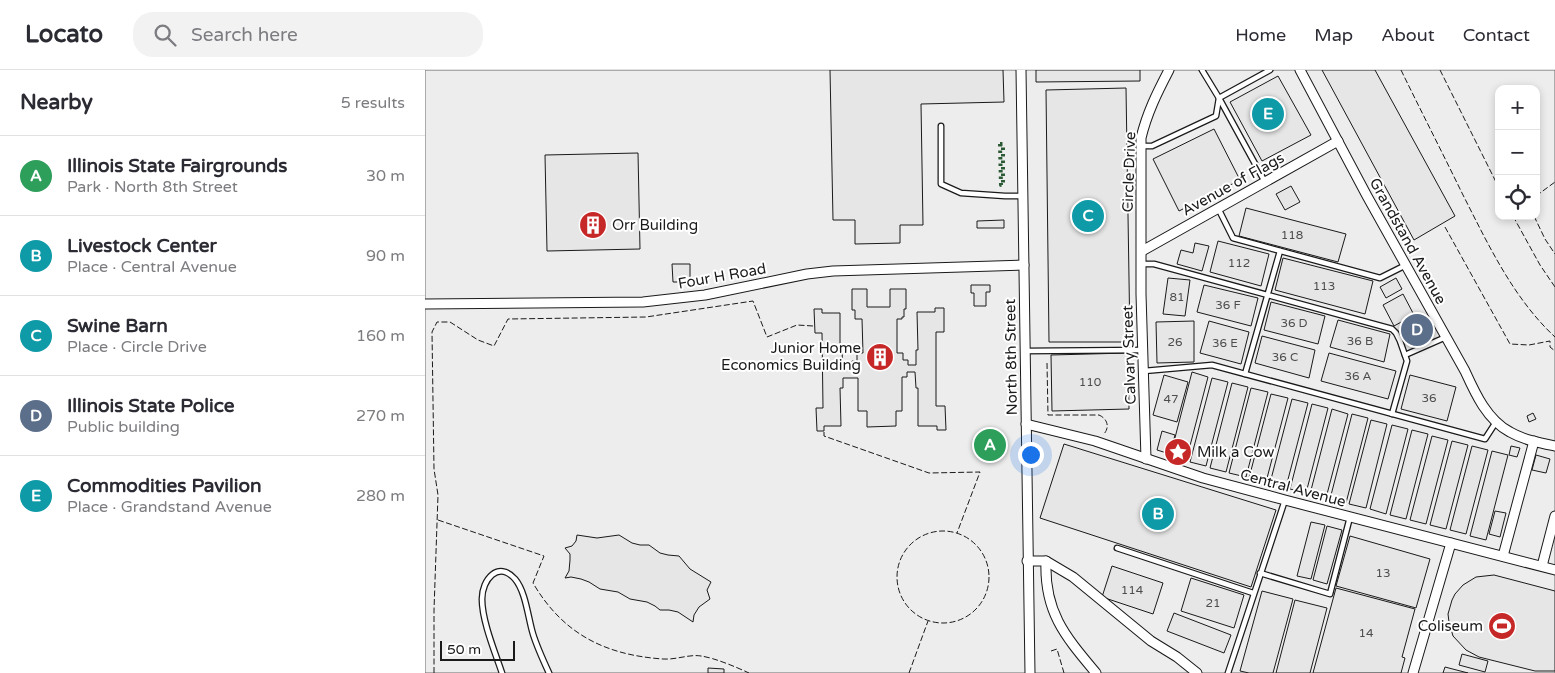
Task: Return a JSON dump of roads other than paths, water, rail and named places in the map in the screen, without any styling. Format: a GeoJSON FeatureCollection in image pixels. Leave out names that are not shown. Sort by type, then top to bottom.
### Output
{"type":"FeatureCollection","features":[{"type":"Feature","properties":{"kind":"street","name":"North 8th Street"},"geometry":{"type":"LineString","coordinates":[[1021,70],[1029,673]]}},
{"type":"Feature","properties":{"kind":"street","name":"Circle Drive"},"geometry":{"type":"LineString","coordinates":[[1142,251],[1141,138],[1154,98],[1169,70]]}},
{"type":"Feature","properties":{"kind":"street","name":"Grandstand Avenue"},"geometry":{"type":"LineString","coordinates":[[1300,70],[1475,393],[1496,422]]}},
{"type":"Feature","properties":{"kind":"street","name":"Avenue of Flags"},"geometry":{"type":"LineString","coordinates":[[1142,251],[1338,141]]}},
{"type":"Feature","properties":{"kind":"street","name":"Calvary Street"},"geometry":{"type":"LineString","coordinates":[[1142,251],[1146,459]]}},
{"type":"Feature","properties":{"kind":"street","name":"Four H Road"},"geometry":{"type":"LineString","coordinates":[[425,304],[643,302],[705,295],[833,270],[1024,265]]}},
{"type":"Feature","properties":{"kind":"street"},"geometry":{"type":"LineString","coordinates":[[1496,422],[1511,433],[1555,446]]}},
{"type":"Feature","properties":{"kind":"street","name":"Central Avenue"},"geometry":{"type":"LineString","coordinates":[[1026,424],[1095,441],[1203,478],[1555,570]]}},
{"type":"Feature","properties":{"kind":"street"},"geometry":{"type":"LineString","coordinates":[[1503,556],[1534,441]]}},
{"type":"Feature","properties":{"kind":"street"},"geometry":{"type":"LineString","coordinates":[[1542,566],[1555,516]]}},
{"type":"Feature","properties":{"kind":"street"},"geometry":{"type":"LineString","coordinates":[[1413,673],[1451,543]]}},
{"type":"Feature","properties":{"kind":"street"},"geometry":{"type":"LineString","coordinates":[[1027,561],[1045,561],[1073,577],[1151,641],[1177,657],[1197,673]]}},
{"type":"Feature","properties":{"kind":"street"},"geometry":{"type":"LineString","coordinates":[[1045,561],[1045,577],[1050,604],[1058,624],[1096,673]]}},
{"type":"Feature","properties":{"kind":"lane"},"geometry":{"type":"LineString","coordinates":[[1202,70],[1265,182]]}},
{"type":"Feature","properties":{"kind":"lane"},"geometry":{"type":"LineString","coordinates":[[1219,98],[1270,70]]}},
{"type":"Feature","properties":{"kind":"lane"},"geometry":{"type":"LineString","coordinates":[[1141,146],[1152,146],[1216,116],[1219,98]]}},
{"type":"Feature","properties":{"kind":"lane"},"geometry":{"type":"LineString","coordinates":[[941,126],[941,184],[961,193],[1023,196]]}},
{"type":"Feature","properties":{"kind":"lane"},"geometry":{"type":"LineString","coordinates":[[1218,208],[1233,238],[1380,278],[1405,265]]}},
{"type":"Feature","properties":{"kind":"lane"},"geometry":{"type":"LineString","coordinates":[[1245,374],[1280,251]]}},
{"type":"Feature","properties":{"kind":"lane"},"geometry":{"type":"LineString","coordinates":[[1141,264],[1154,264],[1392,329],[1396,333],[1407,361],[1392,414]]}},
{"type":"Feature","properties":{"kind":"lane"},"geometry":{"type":"LineString","coordinates":[[1405,355],[1446,337]]}},
{"type":"Feature","properties":{"kind":"lane"},"geometry":{"type":"LineString","coordinates":[[1025,351],[1143,350]]}},
{"type":"Feature","properties":{"kind":"lane"},"geometry":{"type":"LineString","coordinates":[[1144,371],[1212,366],[1485,439],[1496,422]]}},
{"type":"Feature","properties":{"kind":"lane"},"geometry":{"type":"LineString","coordinates":[[1228,673],[1285,500]]}},
{"type":"Feature","properties":{"kind":"lane"},"geometry":{"type":"LineString","coordinates":[[1260,573],[1330,594],[1350,517]]}},
{"type":"Feature","properties":{"kind":"lane"},"geometry":{"type":"LineString","coordinates":[[1117,548],[1253,593]]}},
{"type":"Feature","properties":{"kind":"lane"},"geometry":{"type":"LineString","coordinates":[[502,673],[491,642],[482,600],[483,588],[487,579],[491,574],[498,572],[505,572],[512,576],[520,587],[533,634],[549,673]]}},
{"type":"Feature","properties":{"kind":"place","name":"Commodities Pavilion"},"geometry":{"type":"Point","coordinates":[1268,114]}},
{"type":"Feature","properties":{"kind":"place","name":"Swine Barn"},"geometry":{"type":"Point","coordinates":[1088,216]}},
{"type":"Feature","properties":{"kind":"place","name":"Orr Building"},"geometry":{"type":"Point","coordinates":[593,225]}},
{"type":"Feature","properties":{"kind":"place","name":"Illinois State Police"},"geometry":{"type":"Point","coordinates":[1417,330]}},
{"type":"Feature","properties":{"kind":"place","name":"Junior Home Economics Building"},"geometry":{"type":"Point","coordinates":[880,357]}},
{"type":"Feature","properties":{"kind":"place","name":"Illinois State Fairgrounds"},"geometry":{"type":"Point","coordinates":[990,445]}},
{"type":"Feature","properties":{"kind":"place","name":"Milk a Cow"},"geometry":{"type":"Point","coordinates":[1178,452]}},
{"type":"Feature","properties":{"kind":"place","name":"Livestock Center"},"geometry":{"type":"Point","coordinates":[1158,514]}},
{"type":"Feature","properties":{"kind":"place","name":"Coliseum"},"geometry":{"type":"Point","coordinates":[1502,626]}}]}
